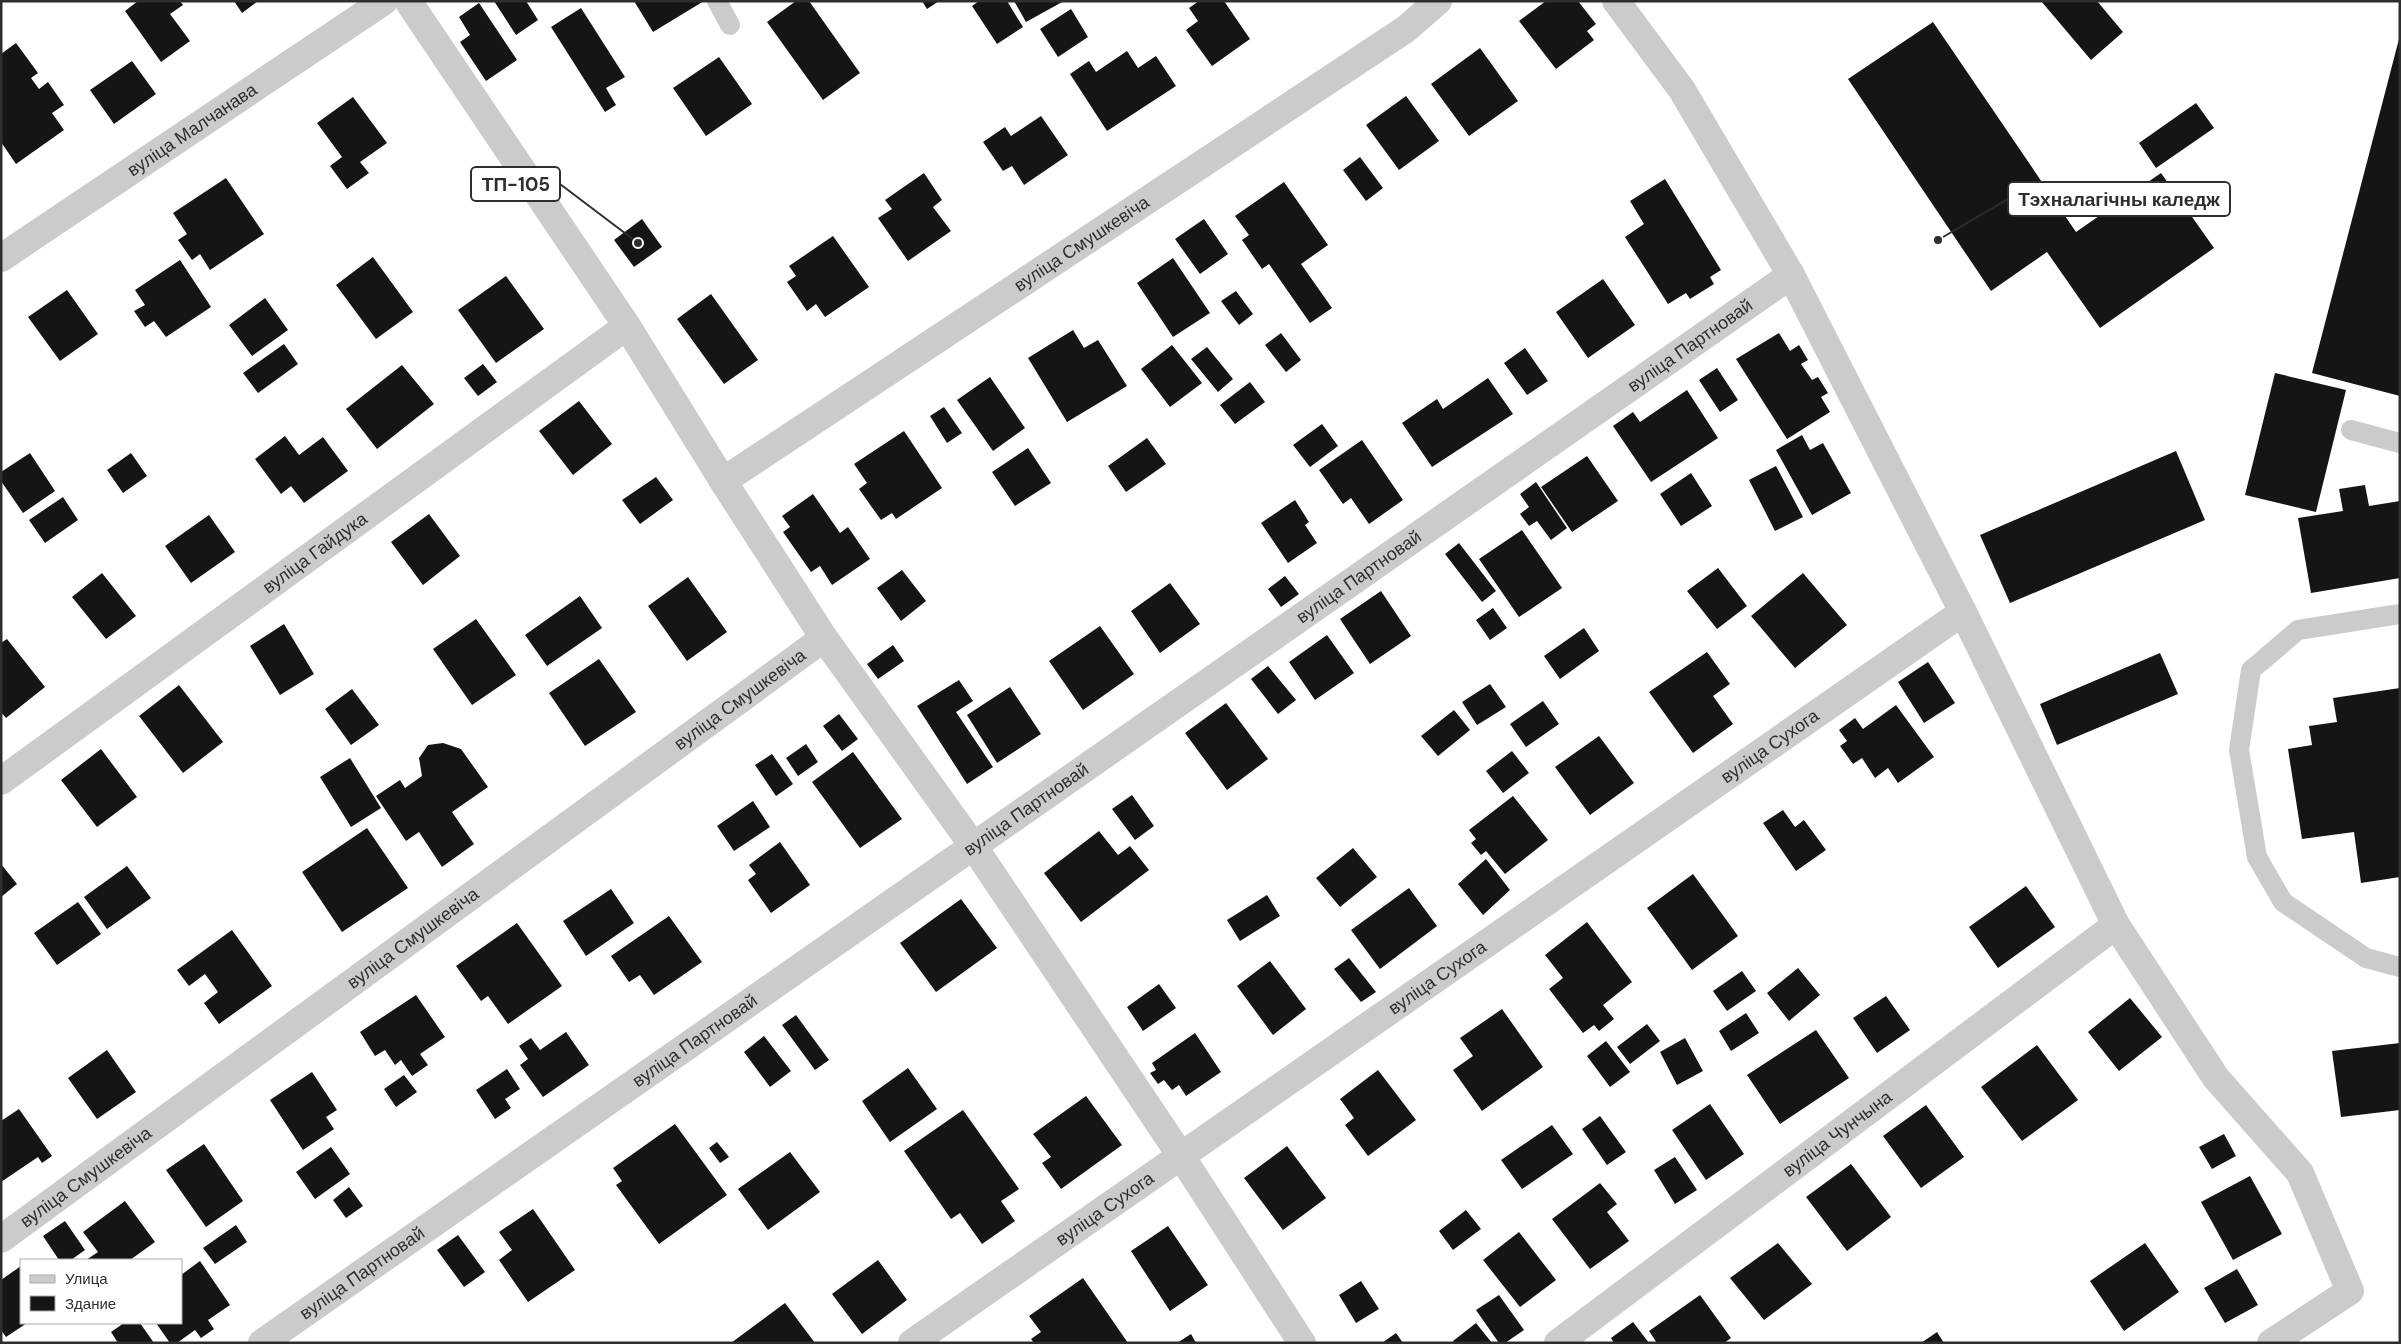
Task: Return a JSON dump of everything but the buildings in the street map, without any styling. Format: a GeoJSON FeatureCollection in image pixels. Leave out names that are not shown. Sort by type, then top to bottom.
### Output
{"type":"FeatureCollection","features":[{"type":"Feature","properties":{"kind":"street","name":"вуліца Малчанава"},"geometry":{"type":"LineString","coordinates":[[1,258],[384,1]]}},
{"type":"Feature","properties":{"kind":"street"},"geometry":{"type":"LineString","coordinates":[[408,1],[627,326],[723,481],[824,638],[974,847],[1181,1156],[1302,1343]]}},
{"type":"Feature","properties":{"kind":"street","name":"вуліца Смушкевіча"},"geometry":{"type":"LineString","coordinates":[[723,481],[1406,29],[1438,1]]}},
{"type":"Feature","properties":{"kind":"street"},"geometry":{"type":"LineString","coordinates":[[1616,1],[1682,90],[1791,275],[1963,612],[2116,925],[2216,1078],[2300,1173],[2350,1291],[2271,1343]]}},
{"type":"Feature","properties":{"kind":"street","name":"вуліца Партновай"},"geometry":{"type":"LineString","coordinates":[[262,1343],[1791,275]]}},
{"type":"Feature","properties":{"kind":"street","name":"вуліца Гайдука"},"geometry":{"type":"LineString","coordinates":[[1,781],[627,326]]}},
{"type":"Feature","properties":{"kind":"street","name":"вуліца Сухога"},"geometry":{"type":"LineString","coordinates":[[912,1343],[1963,612]]}},
{"type":"Feature","properties":{"kind":"street","name":"вуліца Смушкевіча"},"geometry":{"type":"LineString","coordinates":[[1,1239],[824,638]]}},
{"type":"Feature","properties":{"kind":"street","name":"вуліца Чунчына"},"geometry":{"type":"LineString","coordinates":[[1558,1343],[2116,925]]}},
{"type":"Feature","properties":{"kind":"lane"},"geometry":{"type":"LineString","coordinates":[[717,1],[730,25]]}},
{"type":"Feature","properties":{"kind":"lane"},"geometry":{"type":"LineString","coordinates":[[2350,430],[2400,443]]}},
{"type":"Feature","properties":{"kind":"lane"},"geometry":{"type":"LineString","coordinates":[[2400,614],[2298,630],[2251,670],[2239,750],[2257,857],[2283,902],[2366,958],[2400,968]]}},
{"type":"Feature","properties":{"kind":"place","name":"Тэхналагічны каледж"},"geometry":{"type":"Point","coordinates":[1938,240]}},
{"type":"Feature","properties":{"kind":"place","name":"ТП-105"},"geometry":{"type":"Point","coordinates":[638,243]}}]}
